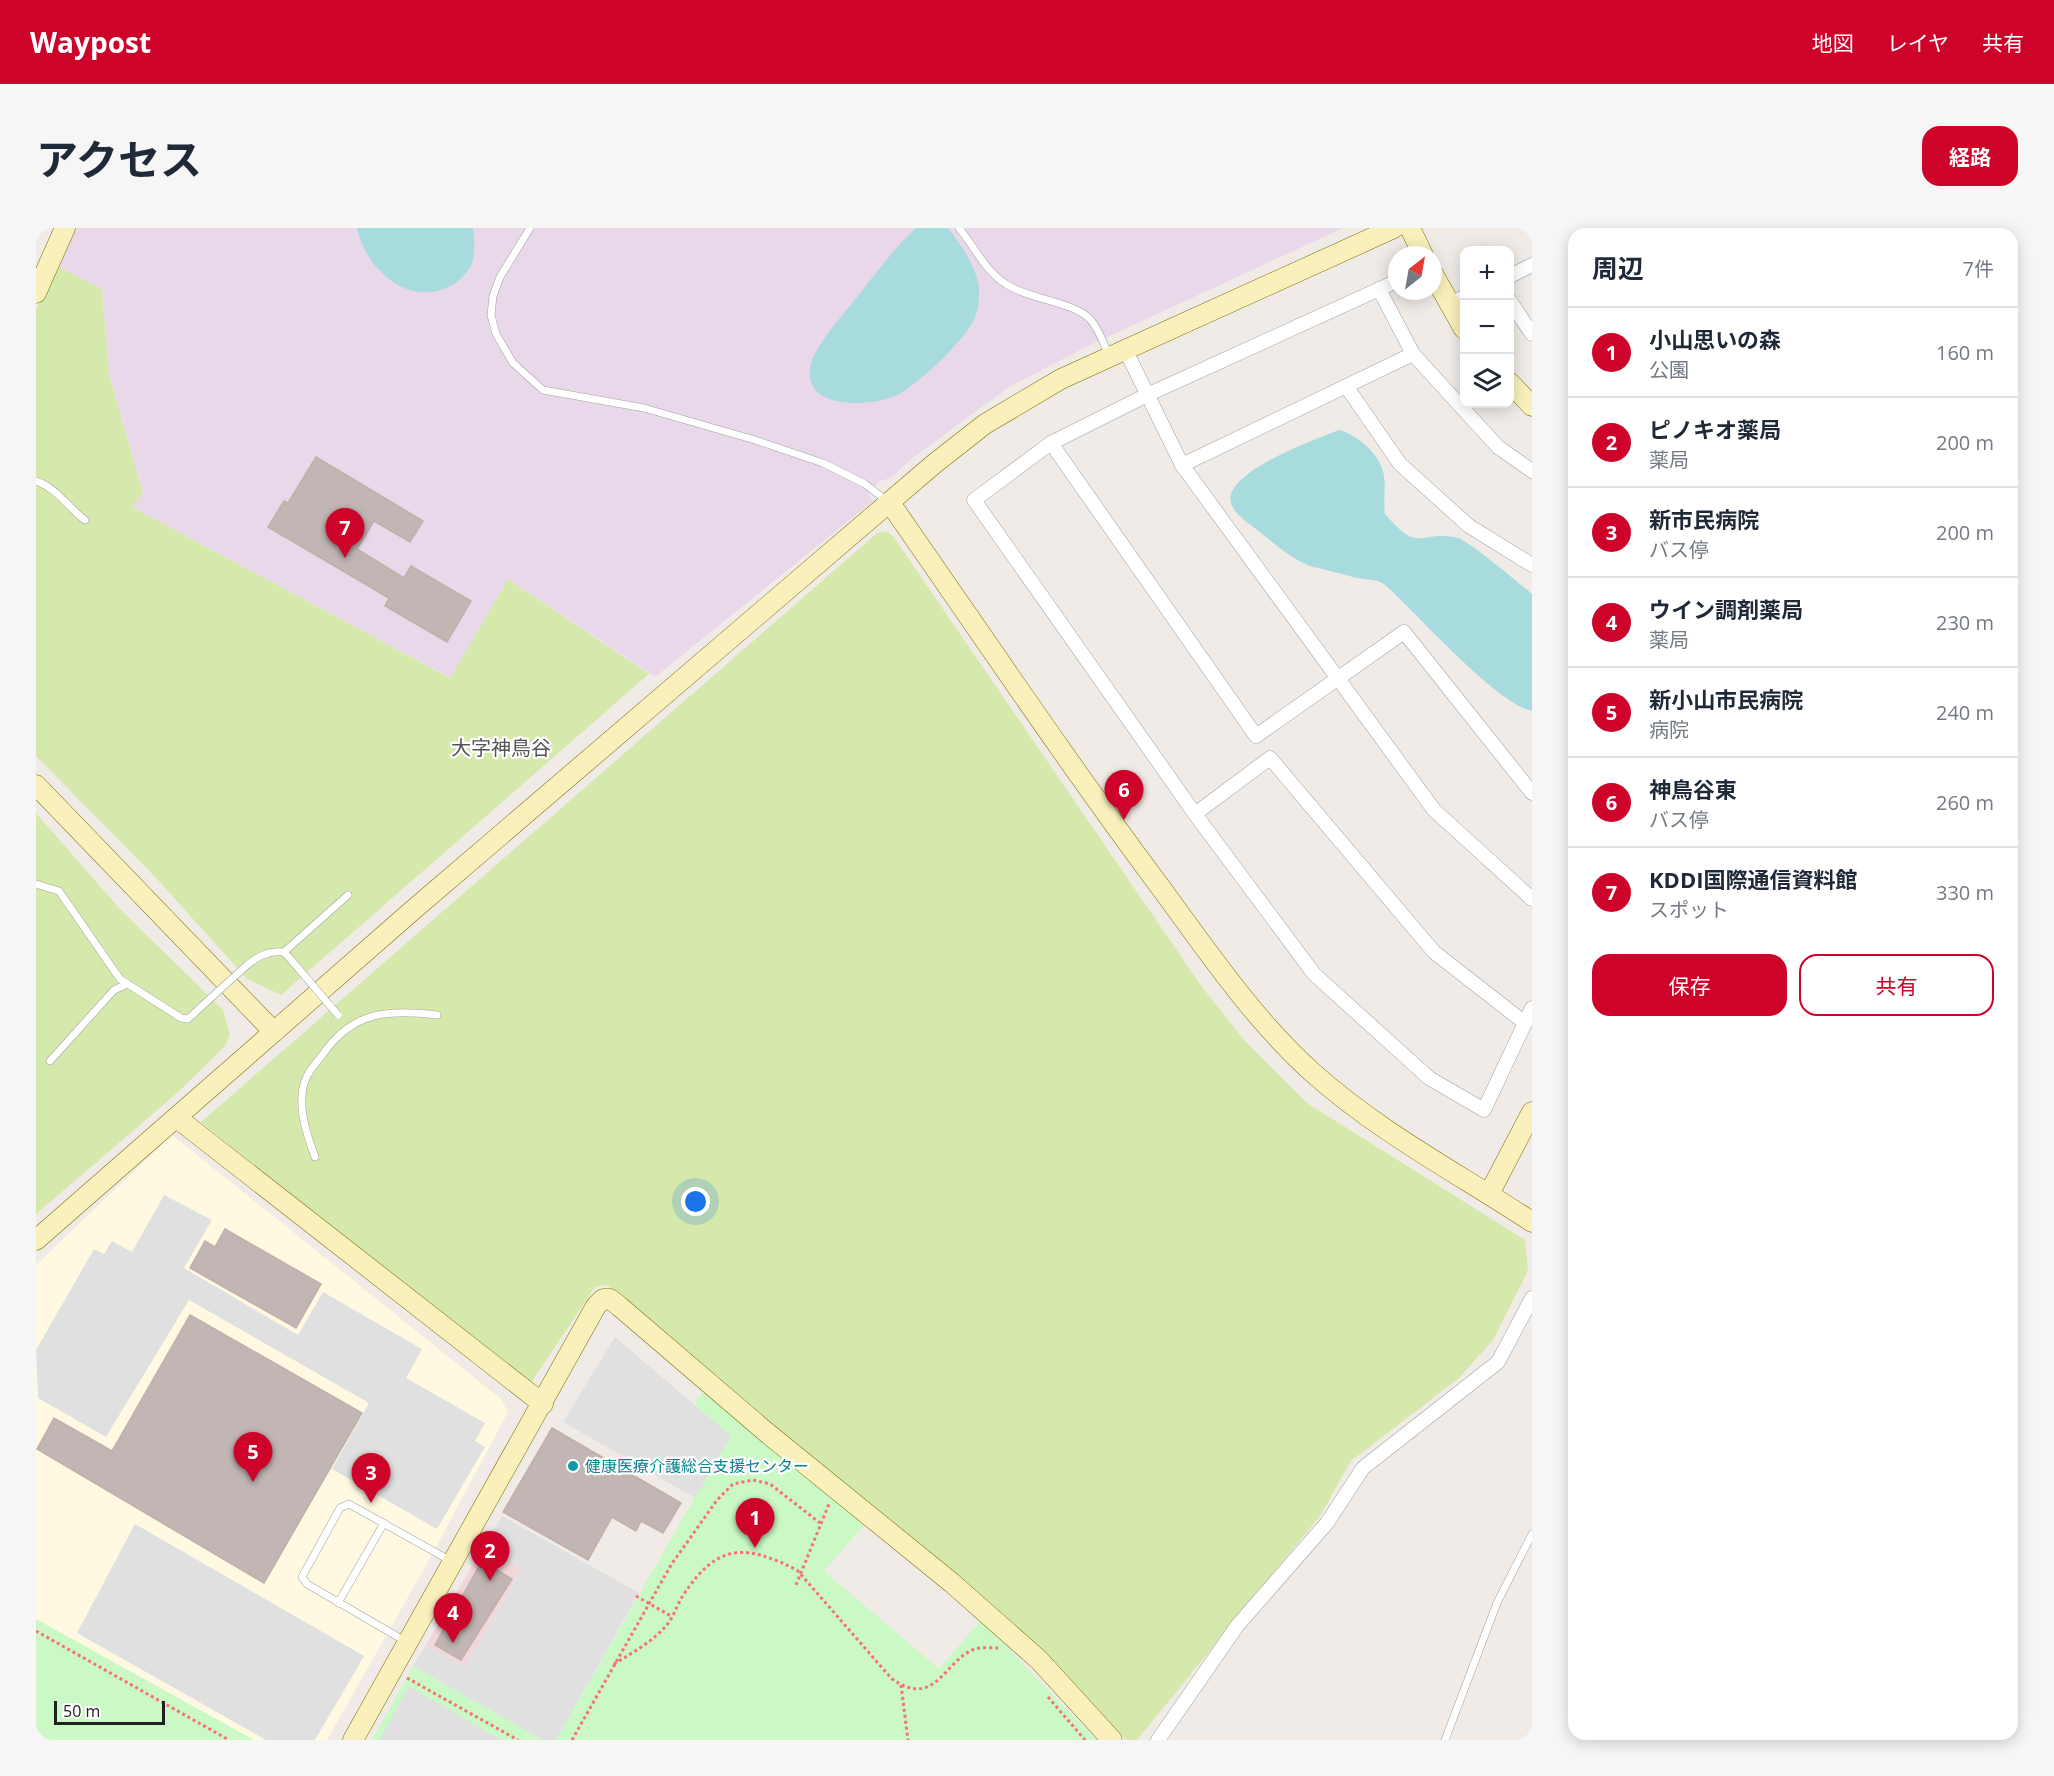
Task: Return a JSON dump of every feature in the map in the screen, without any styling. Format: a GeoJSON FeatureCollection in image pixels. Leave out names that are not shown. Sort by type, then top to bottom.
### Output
{"type":"FeatureCollection","features":[{"type":"Feature","properties":{"kind":"street"},"geometry":{"type":"LineString","coordinates":[[36,293],[65,228]]}},
{"type":"Feature","properties":{"kind":"street"},"geometry":{"type":"LineString","coordinates":[[36,1240],[274,1032],[985,424],[1061,379],[1394,228]]}},
{"type":"Feature","properties":{"kind":"street"},"geometry":{"type":"LineString","coordinates":[[1410,228],[1419,246]]}},
{"type":"Feature","properties":{"kind":"street"},"geometry":{"type":"LineString","coordinates":[[1514,274],[1532,265]]}},
{"type":"Feature","properties":{"kind":"street"},"geometry":{"type":"LineString","coordinates":[[1442,284],[1457,301]]}},
{"type":"Feature","properties":{"kind":"street"},"geometry":{"type":"LineString","coordinates":[[1388,285],[1149,394],[1051,442],[974,500],[1195,814],[1314,974],[1429,1078],[1484,1110],[1532,1008]]}},
{"type":"Feature","properties":{"kind":"street"},"geometry":{"type":"LineString","coordinates":[[1379,289],[1413,354],[1498,447],[1532,471]]}},
{"type":"Feature","properties":{"kind":"street"},"geometry":{"type":"LineString","coordinates":[[1514,308],[1532,334]]}},
{"type":"Feature","properties":{"kind":"street"},"geometry":{"type":"LineString","coordinates":[[1117,353],[1149,394],[1182,465],[1434,810],[1532,899]]}},
{"type":"Feature","properties":{"kind":"street"},"geometry":{"type":"LineString","coordinates":[[1182,465],[1413,354]]}},
{"type":"Feature","properties":{"kind":"street"},"geometry":{"type":"LineString","coordinates":[[1347,386],[1400,464],[1469,526],[1532,565]]}},
{"type":"Feature","properties":{"kind":"street"},"geometry":{"type":"LineString","coordinates":[[1514,388],[1532,406]]}},
{"type":"Feature","properties":{"kind":"street"},"geometry":{"type":"LineString","coordinates":[[1051,442],[1256,736],[1404,632],[1532,793]]}},
{"type":"Feature","properties":{"kind":"street"},"geometry":{"type":"LineString","coordinates":[[890,503],[1128,843],[1240,995],[1314,1074],[1367,1116],[1532,1222]]}},
{"type":"Feature","properties":{"kind":"street"},"geometry":{"type":"LineString","coordinates":[[1195,814],[1270,758],[1434,952],[1525,1023]]}},
{"type":"Feature","properties":{"kind":"street"},"geometry":{"type":"LineString","coordinates":[[36,785],[274,1032]]}},
{"type":"Feature","properties":{"kind":"street"},"geometry":{"type":"LineString","coordinates":[[177,1118],[543,1404]]}},
{"type":"Feature","properties":{"kind":"street"},"geometry":{"type":"LineString","coordinates":[[1489,1194],[1529,1125]]}},
{"type":"Feature","properties":{"kind":"street"},"geometry":{"type":"LineString","coordinates":[[1158,1740],[1237,1626],[1327,1523],[1363,1468],[1498,1362],[1532,1298]]}},
{"type":"Feature","properties":{"kind":"street"},"geometry":{"type":"LineString","coordinates":[[353,1740],[596,1306],[603,1299],[610,1299],[765,1432],[952,1583],[1039,1660],[1112,1740]]}},
{"type":"Feature","properties":{"kind":"lane"},"geometry":{"type":"LineString","coordinates":[[530,228],[500,277],[493,296],[491,315],[496,334],[513,363],[543,390],[645,408],[755,440],[823,463],[865,483],[890,503]]}},
{"type":"Feature","properties":{"kind":"lane"},"geometry":{"type":"LineString","coordinates":[[959,228],[979,257],[1004,284],[1038,300],[1070,307],[1089,318],[1117,353]]}},
{"type":"Feature","properties":{"kind":"lane"},"geometry":{"type":"LineString","coordinates":[[36,481],[56,492],[69,508],[84,520]]}},
{"type":"Feature","properties":{"kind":"lane"},"geometry":{"type":"LineString","coordinates":[[36,884],[43,884],[59,891],[120,979],[181,1018],[188,1019],[247,964],[262,954],[284,952],[348,895]]}},
{"type":"Feature","properties":{"kind":"lane"},"geometry":{"type":"LineString","coordinates":[[284,952],[347,1027]]}},
{"type":"Feature","properties":{"kind":"lane"},"geometry":{"type":"LineString","coordinates":[[50,1061],[114,990],[127,984]]}},
{"type":"Feature","properties":{"kind":"lane"},"geometry":{"type":"LineString","coordinates":[[315,1157],[304,1127],[302,1100],[306,1077],[328,1046],[347,1027],[381,1014],[406,1011],[437,1015]]}},
{"type":"Feature","properties":{"kind":"lane"},"geometry":{"type":"LineString","coordinates":[[408,1642],[307,1584],[302,1577],[340,1508],[349,1504],[453,1562]]}},
{"type":"Feature","properties":{"kind":"lane"},"geometry":{"type":"LineString","coordinates":[[338,1603],[384,1523]]}},
{"type":"Feature","properties":{"kind":"lane"},"geometry":{"type":"LineString","coordinates":[[1445,1740],[1497,1604],[1532,1534]]}},
{"type":"Feature","properties":{"kind":"path"},"geometry":{"type":"LineString","coordinates":[[572,1740],[649,1603],[686,1543],[717,1500],[733,1484],[753,1480],[770,1484],[820,1523]]}},
{"type":"Feature","properties":{"kind":"path"},"geometry":{"type":"LineString","coordinates":[[796,1585],[820,1523],[832,1499]]}},
{"type":"Feature","properties":{"kind":"path"},"geometry":{"type":"LineString","coordinates":[[614,1664],[648,1642],[668,1623],[698,1574],[714,1558],[727,1553],[778,1560],[800,1575],[891,1678],[901,1685],[931,1686],[977,1648],[1001,1648],[1007,1652]]}},
{"type":"Feature","properties":{"kind":"path"},"geometry":{"type":"LineString","coordinates":[[636,1596],[671,1616]]}},
{"type":"Feature","properties":{"kind":"path"},"geometry":{"type":"LineString","coordinates":[[36,1631],[229,1740]]}},
{"type":"Feature","properties":{"kind":"path"},"geometry":{"type":"LineString","coordinates":[[405,1676],[518,1740]]}},
{"type":"Feature","properties":{"kind":"path"},"geometry":{"type":"LineString","coordinates":[[901,1685],[908,1740]]}},
{"type":"Feature","properties":{"kind":"path"},"geometry":{"type":"LineString","coordinates":[[1044,1693],[1085,1740]]}},
{"type":"Feature","properties":{"kind":"shaded area"},"geometry":{"type":"Polygon","coordinates":[[[75,228],[1343,228],[1088,346],[1009,387],[911,459],[891,478],[880,481],[868,493],[873,501],[655,677],[508,579],[451,678],[132,507],[143,492],[109,374],[102,289],[59,267],[75,228]]]}},
{"type":"Feature","properties":{"kind":"shaded area"},"geometry":{"type":"Polygon","coordinates":[[[172,1135],[501,1399],[508,1412],[434,1551],[327,1740],[254,1740],[36,1619],[36,1265],[172,1135]]]}},
{"type":"Feature","properties":{"kind":"shaded area"},"geometry":{"type":"Polygon","coordinates":[[[164,1195],[212,1220],[184,1268],[298,1335],[323,1292],[422,1349],[406,1378],[485,1423],[475,1441],[485,1447],[437,1529],[332,1469],[369,1403],[189,1300],[106,1437],[38,1398],[36,1350],[94,1249],[104,1254],[112,1241],[132,1252],[164,1195]]]}},
{"type":"Feature","properties":{"kind":"shaded area"},"geometry":{"type":"Polygon","coordinates":[[[615,1337],[731,1436],[695,1498],[563,1422],[615,1337]]]}},
{"type":"Feature","properties":{"kind":"shaded area"},"geometry":{"type":"Polygon","coordinates":[[[502,1516],[639,1593],[556,1740],[543,1740],[413,1666],[426,1645],[465,1668],[521,1570],[483,1547],[502,1516]]]}},
{"type":"Feature","properties":{"kind":"shaded area"},"geometry":{"type":"Polygon","coordinates":[[[135,1524],[364,1656],[315,1740],[266,1740],[77,1633],[135,1524]]]}},
{"type":"Feature","properties":{"kind":"shaded area"},"geometry":{"type":"Polygon","coordinates":[[[483,1547],[521,1569],[465,1668],[426,1645],[483,1547]]]}},
{"type":"Feature","properties":{"kind":"shaded area"},"geometry":{"type":"Polygon","coordinates":[[[408,1686],[502,1740],[380,1740],[408,1686]]]}},
{"type":"Feature","properties":{"kind":"green space"},"geometry":{"type":"Polygon","coordinates":[[[59,267],[102,289],[109,374],[143,493],[132,507],[450,678],[508,579],[649,674],[281,995],[247,979],[157,879],[36,756],[36,309],[59,267]]]}},
{"type":"Feature","properties":{"kind":"green space"},"geometry":{"type":"Polygon","coordinates":[[[886,531],[893,536],[1202,987],[1245,1041],[1307,1103],[1525,1240],[1528,1271],[1493,1340],[1459,1378],[1351,1461],[1320,1516],[1137,1740],[1126,1740],[1047,1655],[607,1285],[595,1287],[529,1386],[201,1122],[877,533],[886,531]]]}},
{"type":"Feature","properties":{"kind":"green space"},"geometry":{"type":"Polygon","coordinates":[[[36,813],[120,909],[223,1010],[230,1035],[224,1047],[177,1093],[36,1214],[36,813]]]}},
{"type":"Feature","properties":{"kind":"green space"},"geometry":{"type":"Polygon","coordinates":[[[706,1389],[864,1525],[824,1571],[939,1669],[981,1620],[1096,1740],[556,1740],[730,1436],[695,1407],[697,1400],[706,1389]]]}},
{"type":"Feature","properties":{"kind":"green space"},"geometry":{"type":"Polygon","coordinates":[[[36,1619],[254,1740],[36,1740],[36,1619]]]}},
{"type":"Feature","properties":{"kind":"green space"},"geometry":{"type":"Polygon","coordinates":[[[413,1666],[543,1740],[372,1740],[413,1666]]]}},
{"type":"Feature","properties":{"kind":"water"},"geometry":{"type":"Polygon","coordinates":[[[357,228],[473,228],[473,261],[465,274],[452,285],[436,291],[421,292],[406,289],[380,271],[370,258],[357,228]]]}},
{"type":"Feature","properties":{"kind":"water"},"geometry":{"type":"Polygon","coordinates":[[[916,228],[948,228],[958,241],[975,271],[979,288],[976,315],[964,335],[943,358],[901,393],[874,402],[842,402],[827,398],[816,391],[810,380],[813,357],[836,322],[916,228]]]}},
{"type":"Feature","properties":{"kind":"water"},"geometry":{"type":"Polygon","coordinates":[[[1339,430],[1361,441],[1378,461],[1384,476],[1385,514],[1397,527],[1414,538],[1445,536],[1458,538],[1495,563],[1532,594],[1532,711],[1498,692],[1478,675],[1384,584],[1305,564],[1283,551],[1235,511],[1231,503],[1232,491],[1255,469],[1273,458],[1339,430]]]}},
{"type":"Feature","properties":{"kind":"building"},"geometry":{"type":"Polygon","coordinates":[[[316,457],[423,521],[410,542],[374,521],[357,549],[404,578],[411,566],[471,601],[447,642],[385,606],[389,598],[268,527],[284,501],[288,503],[316,457]]]}},
{"type":"Feature","properties":{"kind":"building"},"geometry":{"type":"Polygon","coordinates":[[[225,1229],[321,1284],[296,1328],[190,1268],[205,1241],[215,1247],[225,1229]]]}},
{"type":"Feature","properties":{"kind":"building"},"geometry":{"type":"Polygon","coordinates":[[[190,1315],[362,1413],[264,1583],[37,1449],[54,1418],[112,1451],[190,1315]]]}},
{"type":"Feature","properties":{"kind":"building","name":"健康医療介護総合支援センター"},"geometry":{"type":"Polygon","coordinates":[[[552,1428],[681,1503],[663,1533],[641,1521],[636,1531],[612,1517],[588,1560],[503,1512],[552,1428]]]}},
{"type":"Feature","properties":{"kind":"building"},"geometry":{"type":"Polygon","coordinates":[[[482,1561],[512,1579],[461,1660],[435,1645],[482,1561]]]}},
{"type":"Feature","properties":{"kind":"place","name":"KDDI国際通信資料館"},"geometry":{"type":"Point","coordinates":[345,558]}},
{"type":"Feature","properties":{"kind":"place","name":"神鳥谷東"},"geometry":{"type":"Point","coordinates":[1124,820]}},
{"type":"Feature","properties":{"kind":"place","name":"健康医療介護総合支援センター"},"geometry":{"type":"Point","coordinates":[573,1466]}},
{"type":"Feature","properties":{"kind":"place","name":"新小山市民病院"},"geometry":{"type":"Point","coordinates":[253,1482]}},
{"type":"Feature","properties":{"kind":"place","name":"新市民病院"},"geometry":{"type":"Point","coordinates":[371,1503]}},
{"type":"Feature","properties":{"kind":"place","name":"小山思いの森"},"geometry":{"type":"Point","coordinates":[755,1548]}},
{"type":"Feature","properties":{"kind":"place","name":"ピノキオ薬局"},"geometry":{"type":"Point","coordinates":[490,1581]}},
{"type":"Feature","properties":{"kind":"place","name":"ウイン調剤薬局"},"geometry":{"type":"Point","coordinates":[453,1643]}},
{"type":"Feature","properties":{"kind":"district","name":"大字神鳥谷"},"geometry":{"type":"Point","coordinates":[501,748]}}]}
